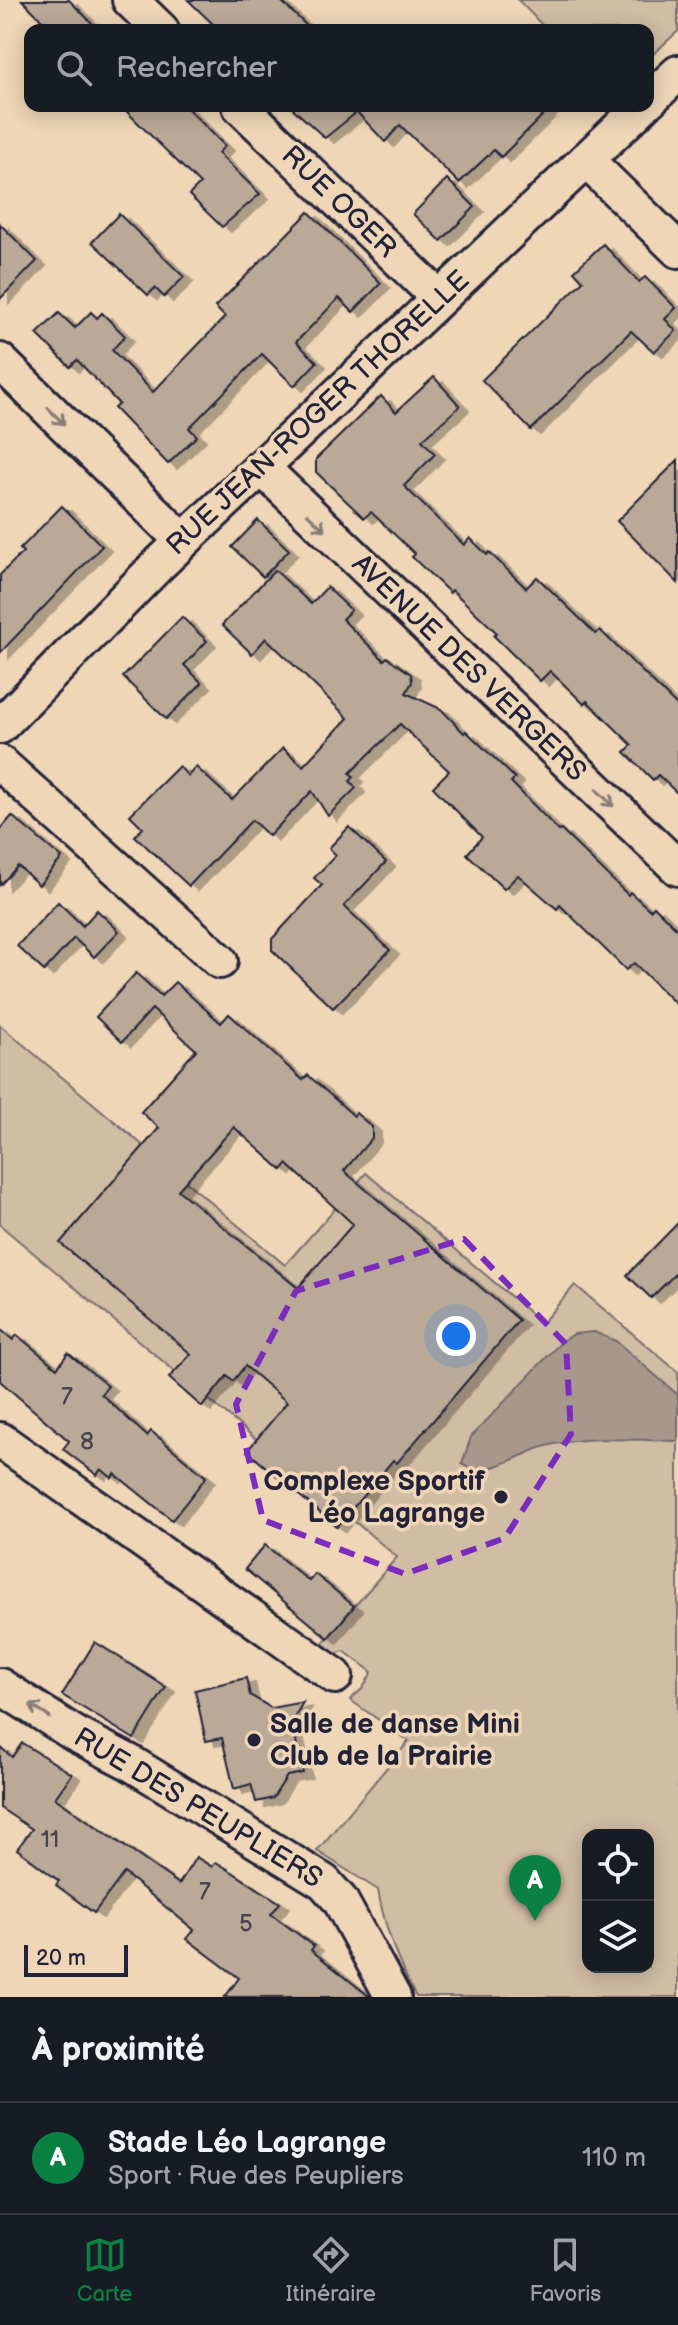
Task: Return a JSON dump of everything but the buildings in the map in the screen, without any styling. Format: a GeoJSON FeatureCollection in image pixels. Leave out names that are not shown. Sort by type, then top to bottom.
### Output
{"type":"FeatureCollection","features":[{"type":"Feature","properties":{"kind":"street"},"geometry":{"type":"LineString","coordinates":[[130,0],[155,24]]}},
{"type":"Feature","properties":{"kind":"street"},"geometry":{"type":"LineString","coordinates":[[654,95],[678,73]]}},
{"type":"Feature","properties":{"kind":"street","name":"RUE OGER"},"geometry":{"type":"LineString","coordinates":[[246,112],[439,298]]}},
{"type":"Feature","properties":{"kind":"street","name":"RUE JEAN-ROGER THORELLE"},"geometry":{"type":"LineString","coordinates":[[0,726],[183,541],[637,112]]}},
{"type":"Feature","properties":{"kind":"street"},"geometry":{"type":"LineString","coordinates":[[586,160],[678,250]]}},
{"type":"Feature","properties":{"kind":"street"},"geometry":{"type":"LineString","coordinates":[[0,361],[183,541]]}},
{"type":"Feature","properties":{"kind":"street","name":"AVENUE DES VERGERS"},"geometry":{"type":"LineString","coordinates":[[261,467],[678,868]]}},
{"type":"Feature","properties":{"kind":"street"},"geometry":{"type":"LineString","coordinates":[[5,767],[220,961]]}},
{"type":"Feature","properties":{"kind":"street"},"geometry":{"type":"LineString","coordinates":[[0,1440],[335,1676]]}},
{"type":"Feature","properties":{"kind":"street","name":"RUE DES PEUPLIERS"},"geometry":{"type":"LineString","coordinates":[[0,1686],[324,1882],[340,1900],[393,1997]]}},
{"type":"Feature","properties":{"kind":"highlighted area"},"geometry":{"type":"Polygon","coordinates":[[[464,1239],[566,1344],[571,1434],[505,1538],[405,1574],[263,1520],[236,1404],[296,1291],[464,1239]]]}},
{"type":"Feature","properties":{"kind":"shaded area"},"geometry":{"type":"Polygon","coordinates":[[[518,0],[678,0],[678,31],[654,53],[654,24],[541,24],[518,0]]]}},
{"type":"Feature","properties":{"kind":"shaded area","name":"Complexe Sportif Léo Lagrange"},"geometry":{"type":"Polygon","coordinates":[[[0,1025],[285,1265],[366,1173],[542,1323],[575,1285],[678,1372],[678,1997],[416,1997],[392,1945],[378,1890],[317,1851],[409,1741],[350,1700],[363,1688],[372,1672],[344,1651],[325,1657],[317,1650],[397,1557],[0,1225],[0,1025]]]}},
{"type":"Feature","properties":{"kind":"shaded area"},"geometry":{"type":"Polygon","coordinates":[[[594,1332],[616,1341],[678,1395],[678,1441],[575,1441],[543,1447],[491,1467],[480,1469],[462,1464],[471,1437],[563,1340],[574,1334],[594,1332]]]}},
{"type":"Feature","properties":{"kind":"place","name":"Complexe Sportif Léo Lagrange"},"geometry":{"type":"Point","coordinates":[501,1497]}},
{"type":"Feature","properties":{"kind":"place","name":"Salle de danse Mini Club de la Prairie"},"geometry":{"type":"Point","coordinates":[254,1740]}},
{"type":"Feature","properties":{"kind":"place","name":"Stade Léo Lagrange"},"geometry":{"type":"Point","coordinates":[535,1921]}}]}
